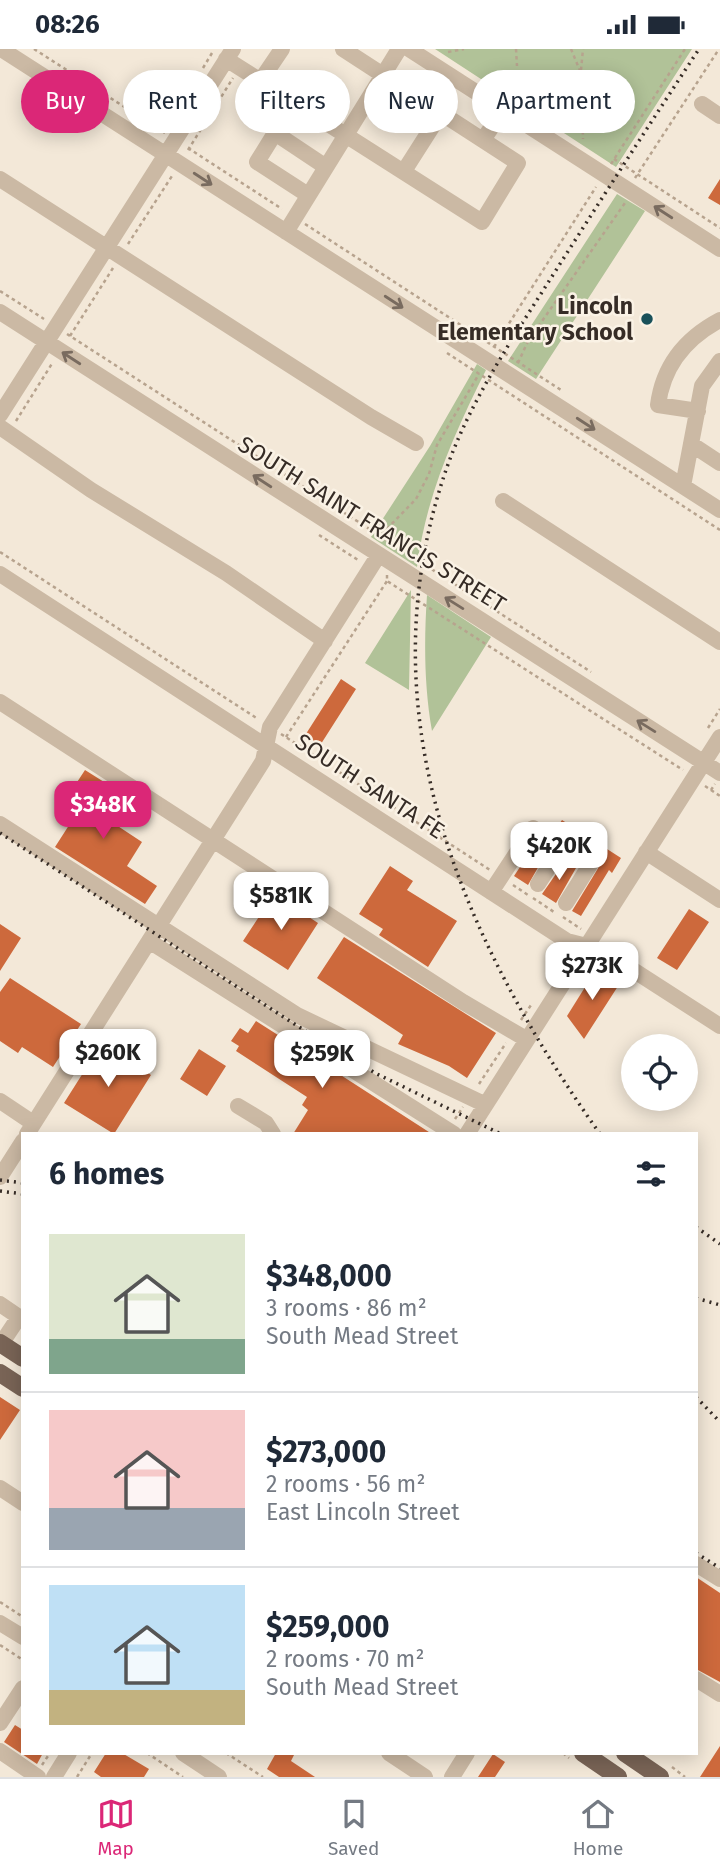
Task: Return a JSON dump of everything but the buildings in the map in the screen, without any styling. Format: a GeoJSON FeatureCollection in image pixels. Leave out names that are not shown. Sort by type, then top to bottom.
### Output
{"type":"FeatureCollection","features":[{"type":"Feature","properties":{"kind":"main road"},"geometry":{"type":"LineString","coordinates":[[1,1344],[21,1357]]}},
{"type":"Feature","properties":{"kind":"main road"},"geometry":{"type":"LineString","coordinates":[[0,1373],[21,1387]]}},
{"type":"Feature","properties":{"kind":"main road"},"geometry":{"type":"LineString","coordinates":[[586,1755],[618,1777]]}},
{"type":"Feature","properties":{"kind":"main road"},"geometry":{"type":"LineString","coordinates":[[644,1759],[660,1777]]}},
{"type":"Feature","properties":{"kind":"street"},"geometry":{"type":"LineString","coordinates":[[268,70],[282,49]]}},
{"type":"Feature","properties":{"kind":"street"},"geometry":{"type":"LineString","coordinates":[[343,49],[375,70]]}},
{"type":"Feature","properties":{"kind":"street"},"geometry":{"type":"LineString","coordinates":[[386,70],[399,49]]}},
{"type":"Feature","properties":{"kind":"street"},"geometry":{"type":"LineString","coordinates":[[416,51],[472,89]]}},
{"type":"Feature","properties":{"kind":"street"},"geometry":{"type":"LineString","coordinates":[[12,52],[285,232],[490,353],[720,510]]}},
{"type":"Feature","properties":{"kind":"street"},"geometry":{"type":"LineString","coordinates":[[0,415],[230,52],[250,70]]}},
{"type":"Feature","properties":{"kind":"street"},"geometry":{"type":"LineString","coordinates":[[702,104],[720,115]]}},
{"type":"Feature","properties":{"kind":"street"},"geometry":{"type":"LineString","coordinates":[[285,232],[364,106]]}},
{"type":"Feature","properties":{"kind":"street"},"geometry":{"type":"LineString","coordinates":[[347,134],[482,222],[518,163],[441,113],[404,171]]}},
{"type":"Feature","properties":{"kind":"street"},"geometry":{"type":"LineString","coordinates":[[309,195],[257,162],[275,133],[326,167]]}},
{"type":"Feature","properties":{"kind":"street"},"geometry":{"type":"LineString","coordinates":[[483,140],[488,133]]}},
{"type":"Feature","properties":{"kind":"street"},"geometry":{"type":"LineString","coordinates":[[539,133],[720,249]]}},
{"type":"Feature","properties":{"kind":"street"},"geometry":{"type":"LineString","coordinates":[[0,179],[371,417],[416,443]]}},
{"type":"Feature","properties":{"kind":"street","name":"SOUTH SAINT FRANCIS STREET"},"geometry":{"type":"LineString","coordinates":[[0,312],[720,773]]}},
{"type":"Feature","properties":{"kind":"street"},"geometry":{"type":"LineString","coordinates":[[698,411],[658,405],[659,393],[666,373],[684,345],[720,320]]}},
{"type":"Feature","properties":{"kind":"street"},"geometry":{"type":"LineString","coordinates":[[683,486],[702,386],[720,361]]}},
{"type":"Feature","properties":{"kind":"street"},"geometry":{"type":"LineString","coordinates":[[0,427],[92,490],[226,573],[325,641]]}},
{"type":"Feature","properties":{"kind":"street"},"geometry":{"type":"LineString","coordinates":[[691,445],[720,463]]}},
{"type":"Feature","properties":{"kind":"street"},"geometry":{"type":"LineString","coordinates":[[503,501],[720,642]]}},
{"type":"Feature","properties":{"kind":"street"},"geometry":{"type":"LineString","coordinates":[[0,1101],[30,1129],[263,761],[261,743],[264,724],[325,641],[378,556]]}},
{"type":"Feature","properties":{"kind":"street","name":"SOUTH SANTA FE"},"geometry":{"type":"LineString","coordinates":[[0,574],[567,941],[602,950],[720,1026]]}},
{"type":"Feature","properties":{"kind":"street"},"geometry":{"type":"LineString","coordinates":[[0,702],[213,841],[526,1039]]}},
{"type":"Feature","properties":{"kind":"street"},"geometry":{"type":"LineString","coordinates":[[468,1132],[720,737]]}},
{"type":"Feature","properties":{"kind":"street"},"geometry":{"type":"LineString","coordinates":[[0,824],[297,1014],[484,1104]]}},
{"type":"Feature","properties":{"kind":"street"},"geometry":{"type":"LineString","coordinates":[[491,892],[533,828],[590,865],[566,903]]}},
{"type":"Feature","properties":{"kind":"street"},"geometry":{"type":"LineString","coordinates":[[538,884],[562,847]]}},
{"type":"Feature","properties":{"kind":"street"},"geometry":{"type":"LineString","coordinates":[[646,852],[720,900]]}},
{"type":"Feature","properties":{"kind":"street"},"geometry":{"type":"LineString","coordinates":[[149,941],[451,1132]]}},
{"type":"Feature","properties":{"kind":"street"},"geometry":{"type":"LineString","coordinates":[[238,1106],[266,1123],[272,1132]]}},
{"type":"Feature","properties":{"kind":"street"},"geometry":{"type":"LineString","coordinates":[[0,1177],[21,1144]]}},
{"type":"Feature","properties":{"kind":"street"},"geometry":{"type":"LineString","coordinates":[[0,1304],[19,1317],[1,1344]]}},
{"type":"Feature","properties":{"kind":"street"},"geometry":{"type":"LineString","coordinates":[[0,1488],[21,1502]]}},
{"type":"Feature","properties":{"kind":"street"},"geometry":{"type":"LineString","coordinates":[[698,1565],[720,1579]]}},
{"type":"Feature","properties":{"kind":"street"},"geometry":{"type":"LineString","coordinates":[[0,1623],[21,1636]]}},
{"type":"Feature","properties":{"kind":"street"},"geometry":{"type":"LineString","coordinates":[[698,1680],[720,1694]]}},
{"type":"Feature","properties":{"kind":"street"},"geometry":{"type":"LineString","coordinates":[[0,1723],[17,1709]]}},
{"type":"Feature","properties":{"kind":"street"},"geometry":{"type":"LineString","coordinates":[[0,1751],[38,1777]]}},
{"type":"Feature","properties":{"kind":"street"},"geometry":{"type":"LineString","coordinates":[[54,1777],[68,1755]]}},
{"type":"Feature","properties":{"kind":"street"},"geometry":{"type":"LineString","coordinates":[[186,1755],[219,1777]]}},
{"type":"Feature","properties":{"kind":"street"},"geometry":{"type":"LineString","coordinates":[[392,1755],[425,1777]]}},
{"type":"Feature","properties":{"kind":"street"},"geometry":{"type":"LineString","coordinates":[[452,1777],[466,1755]]}},
{"type":"Feature","properties":{"kind":"path"},"geometry":{"type":"LineString","coordinates":[[34,49],[295,218],[516,370],[564,391]]}},
{"type":"Feature","properties":{"kind":"path"},"geometry":{"type":"LineString","coordinates":[[448,52],[464,49]]}},
{"type":"Feature","properties":{"kind":"path"},"geometry":{"type":"LineString","coordinates":[[516,49],[517,66]]}},
{"type":"Feature","properties":{"kind":"path"},"geometry":{"type":"LineString","coordinates":[[571,49],[579,70]]}},
{"type":"Feature","properties":{"kind":"path"},"geometry":{"type":"LineString","coordinates":[[580,70],[583,49]]}},
{"type":"Feature","properties":{"kind":"path"},"geometry":{"type":"LineString","coordinates":[[378,556],[381,535],[416,499],[429,474],[437,445],[463,405],[490,353],[685,49]]}},
{"type":"Feature","properties":{"kind":"path"},"geometry":{"type":"LineString","coordinates":[[516,370],[528,341],[625,205],[628,189],[637,174],[719,49]]}},
{"type":"Feature","properties":{"kind":"path"},"geometry":{"type":"LineString","coordinates":[[583,133],[583,139]]}},
{"type":"Feature","properties":{"kind":"path"},"geometry":{"type":"LineString","coordinates":[[614,159],[720,228]]}},
{"type":"Feature","properties":{"kind":"path"},"geometry":{"type":"LineString","coordinates":[[0,291],[595,675]]}},
{"type":"Feature","properties":{"kind":"path"},"geometry":{"type":"LineString","coordinates":[[0,552],[580,929]]}},
{"type":"Feature","properties":{"kind":"path"},"geometry":{"type":"LineString","coordinates":[[286,737],[387,581]]}},
{"type":"Feature","properties":{"kind":"path"},"geometry":{"type":"LineString","coordinates":[[261,743],[266,709]]}},
{"type":"Feature","properties":{"kind":"path"},"geometry":{"type":"LineString","coordinates":[[711,790],[720,796]]}},
{"type":"Feature","properties":{"kind":"path"},"geometry":{"type":"LineString","coordinates":[[0,1602],[21,1616]]}},
{"type":"Feature","properties":{"kind":"path"},"geometry":{"type":"LineString","coordinates":[[0,1645],[21,1659]]}},
{"type":"Feature","properties":{"kind":"path"},"geometry":{"type":"LineString","coordinates":[[77,1777],[91,1755]]}},
{"type":"Feature","properties":{"kind":"path"},"geometry":{"type":"LineString","coordinates":[[150,1755],[183,1777]]}},
{"type":"Feature","properties":{"kind":"path"},"geometry":{"type":"LineString","coordinates":[[229,1755],[262,1777]]}},
{"type":"Feature","properties":{"kind":"green space"},"geometry":{"type":"Polygon","coordinates":[[[435,49],[692,49],[616,167],[564,133],[635,133],[635,70],[472,70],[472,73],[435,49]]]}},
{"type":"Feature","properties":{"kind":"green space"},"geometry":{"type":"Polygon","coordinates":[[[617,194],[645,211],[536,379],[508,361],[617,194]]]}},
{"type":"Feature","properties":{"kind":"green space"},"geometry":{"type":"Polygon","coordinates":[[[477,364],[486,370],[434,490],[417,567],[371,537],[430,446],[477,364]]]}},
{"type":"Feature","properties":{"kind":"green space"},"geometry":{"type":"Polygon","coordinates":[[[411,590],[409,690],[365,663],[411,590]]]}},
{"type":"Feature","properties":{"kind":"green space"},"geometry":{"type":"Polygon","coordinates":[[[427,595],[491,637],[432,731],[425,663],[427,595]]]}},
{"type":"Feature","properties":{"kind":"railway"},"geometry":{"type":"LineString","coordinates":[[599,1132],[551,1060],[507,983],[470,905],[441,823],[422,740],[415,655],[422,568],[443,479],[477,400],[520,326],[699,49]]}},
{"type":"Feature","properties":{"kind":"railway"},"geometry":{"type":"LineString","coordinates":[[0,833],[299,1027],[377,1074],[497,1132]]}},
{"type":"Feature","properties":{"kind":"railway"},"geometry":{"type":"LineString","coordinates":[[0,1180],[21,1183]]}},
{"type":"Feature","properties":{"kind":"railway"},"geometry":{"type":"LineString","coordinates":[[0,1191],[21,1194]]}},
{"type":"Feature","properties":{"kind":"railway"},"geometry":{"type":"LineString","coordinates":[[698,1228],[720,1244]]}},
{"type":"Feature","properties":{"kind":"railway"},"geometry":{"type":"LineString","coordinates":[[698,1299],[720,1305]]}},
{"type":"Feature","properties":{"kind":"railway"},"geometry":{"type":"LineString","coordinates":[[698,1399],[720,1422]]}},
{"type":"Feature","properties":{"kind":"railway"},"geometry":{"type":"LineString","coordinates":[[698,1554],[720,1568]]}},
{"type":"Feature","properties":{"kind":"place","name":"Lincoln Elementary School"},"geometry":{"type":"Point","coordinates":[647,319]}}]}
